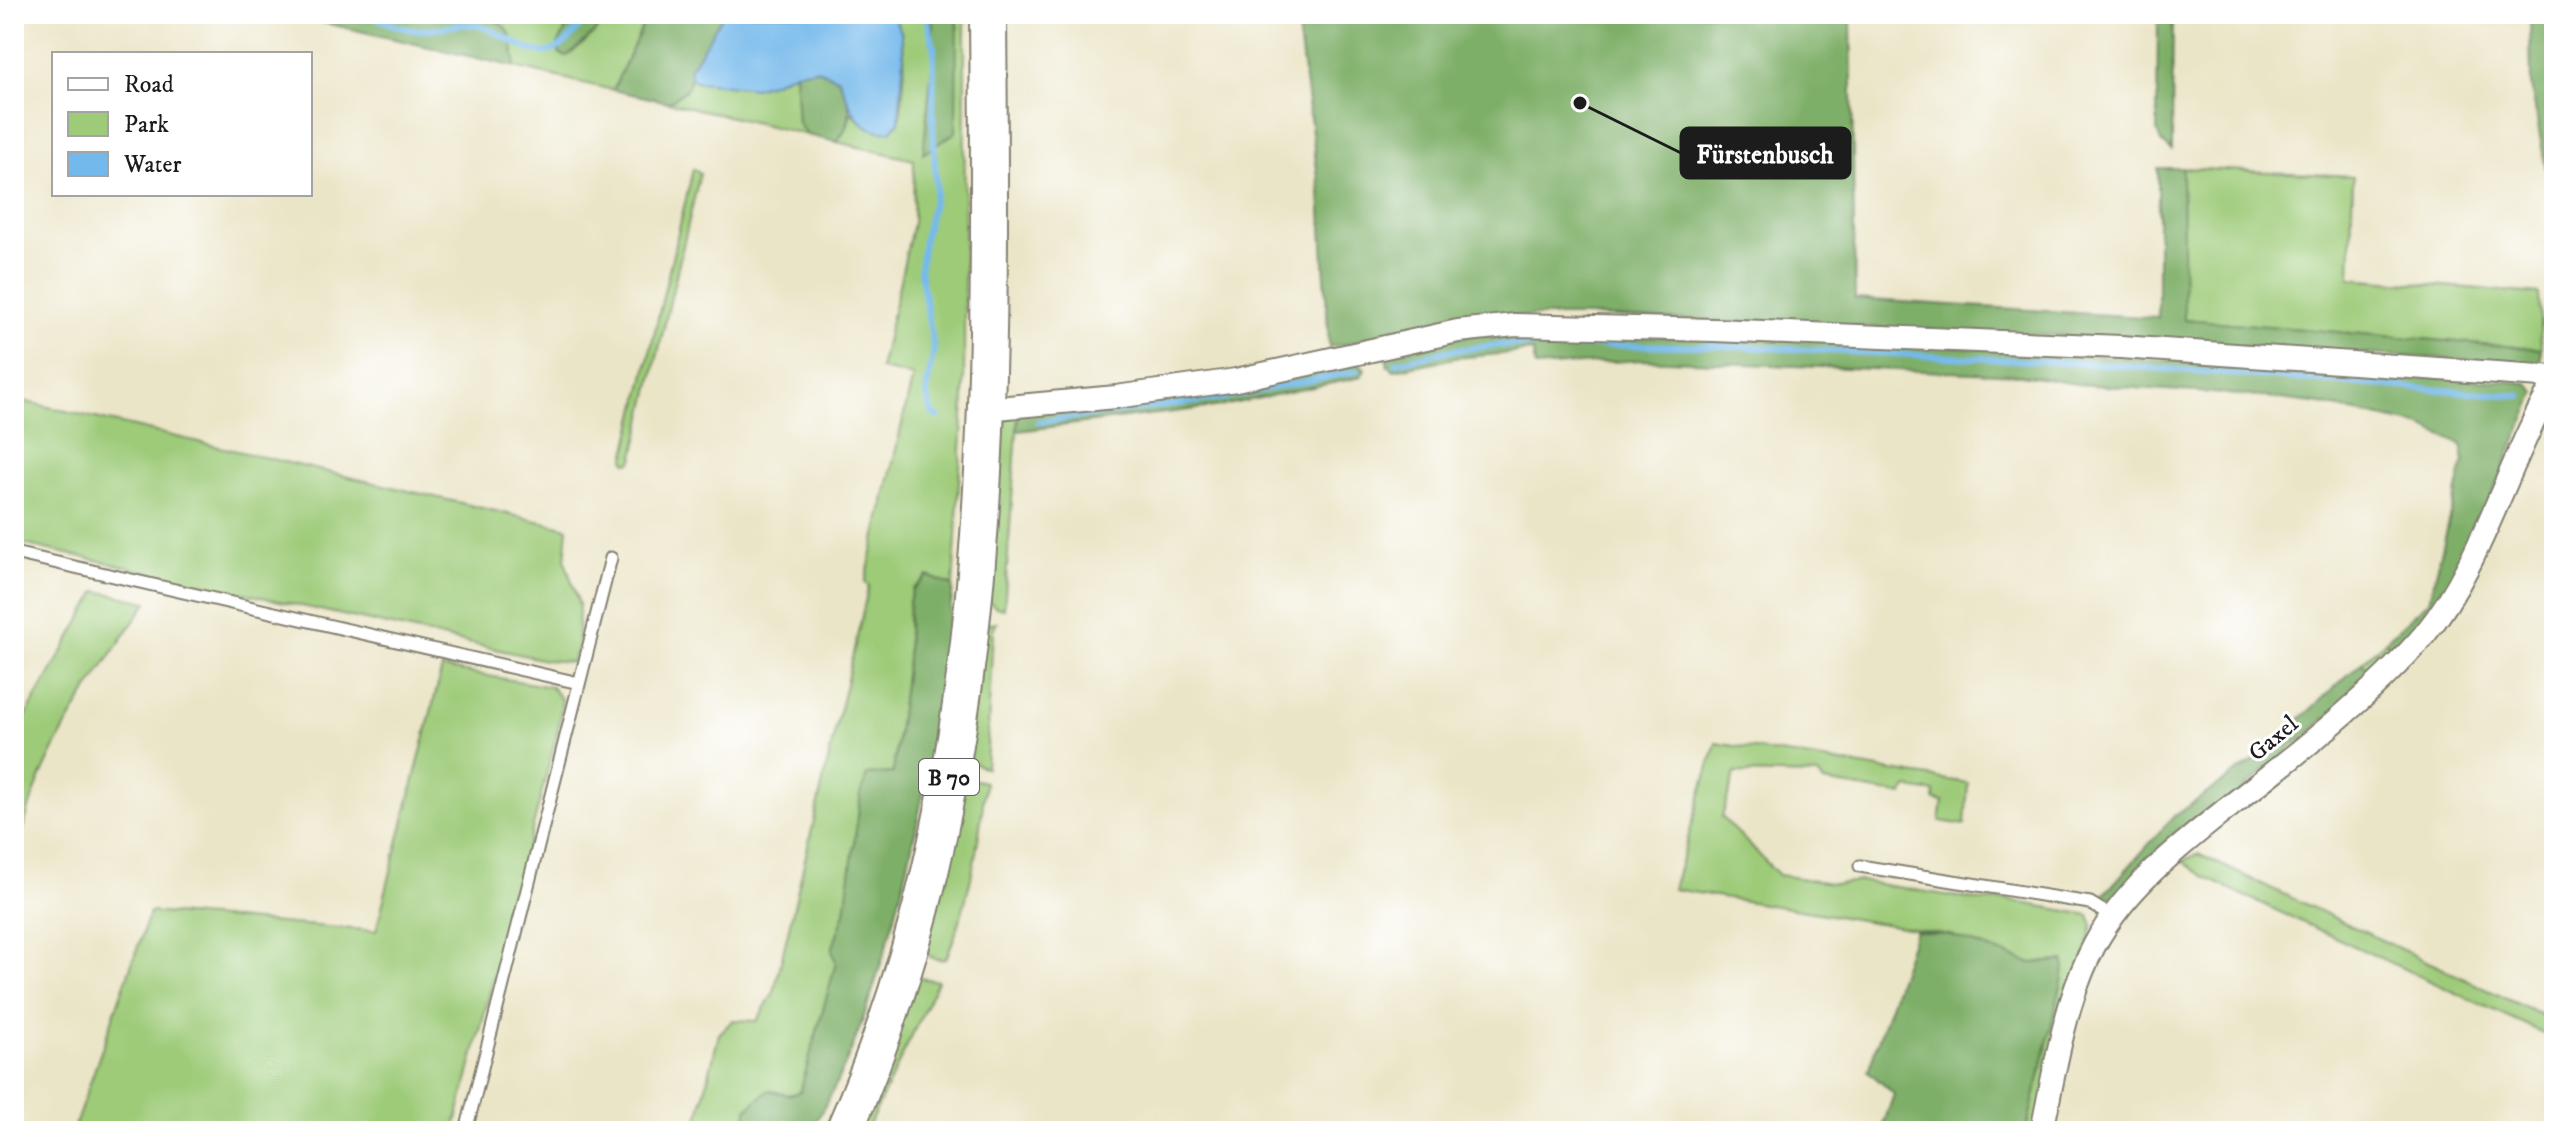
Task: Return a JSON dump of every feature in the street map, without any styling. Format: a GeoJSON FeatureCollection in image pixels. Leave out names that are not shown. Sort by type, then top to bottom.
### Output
{"type":"FeatureCollection","features":[{"type":"Feature","properties":{"kind":"main road","name":"B 70"},"geometry":{"type":"LineString","coordinates":[[844,1131],[885,1029],[908,957],[943,806],[969,634],[986,409],[990,255],[988,14]]}},
{"type":"Feature","properties":{"kind":"street"},"geometry":{"type":"LineString","coordinates":[[986,409],[1116,397],[1236,380],[1458,331],[1515,325],[2121,347],[2554,380]]}},
{"type":"Feature","properties":{"kind":"street","name":"Gaxel"},"geometry":{"type":"LineString","coordinates":[[2042,1131],[2073,998],[2089,954],[2114,918],[2161,863],[2341,714],[2423,635],[2456,589],[2554,380]]}},
{"type":"Feature","properties":{"kind":"lane"},"geometry":{"type":"LineString","coordinates":[[14,553],[579,683]]}},
{"type":"Feature","properties":{"kind":"lane"},"geometry":{"type":"LineString","coordinates":[[466,1131],[611,558]]}},
{"type":"Feature","properties":{"kind":"lane"},"geometry":{"type":"LineString","coordinates":[[1860,866],[2090,903],[2114,918]]}},
{"type":"Feature","properties":{"kind":"green space"},"geometry":{"type":"Polygon","coordinates":[[[286,14],[480,14],[499,23],[509,33],[515,67],[286,14]]]}},
{"type":"Feature","properties":{"kind":"green space"},"geometry":{"type":"Polygon","coordinates":[[[480,14],[569,14],[557,46],[567,56],[584,43],[609,14],[648,14],[613,90],[515,67],[509,32],[480,14]]]}},
{"type":"Feature","properties":{"kind":"green space"},"geometry":{"type":"Polygon","coordinates":[[[569,14],[609,14],[594,33],[567,56],[560,54],[557,46],[569,14]]]}},
{"type":"Feature","properties":{"kind":"green space"},"geometry":{"type":"Polygon","coordinates":[[[648,14],[724,14],[690,70],[688,86],[668,102],[613,90],[648,14]]]}},
{"type":"Feature","properties":{"kind":"green space"},"geometry":{"type":"Polygon","coordinates":[[[892,14],[932,14],[934,47],[958,38],[957,14],[965,14],[964,399],[953,586],[928,576],[913,590],[909,602],[907,659],[893,773],[867,775],[861,793],[845,912],[832,950],[836,963],[800,1092],[789,1095],[769,1091],[747,1109],[746,1131],[695,1131],[719,1034],[733,1020],[757,1021],[774,992],[869,585],[865,583],[913,376],[880,369],[913,223],[914,160],[837,142],[847,128],[851,112],[865,126],[899,122],[904,51],[902,37],[892,14]]]}},
{"type":"Feature","properties":{"kind":"green space"},"geometry":{"type":"Polygon","coordinates":[[[932,14],[957,14],[956,132],[923,154],[934,47],[932,14]]]}},
{"type":"Feature","properties":{"kind":"green space"},"geometry":{"type":"Polygon","coordinates":[[[1296,14],[1851,14],[1855,299],[2158,318],[2158,168],[2182,168],[2184,319],[2541,349],[2541,368],[2514,363],[2036,334],[1589,316],[1484,316],[1329,347],[1320,192],[1296,14]]]}},
{"type":"Feature","properties":{"kind":"green space"},"geometry":{"type":"Polygon","coordinates":[[[2158,14],[2173,14],[2172,150],[2161,142],[2157,131],[2158,14]]]}},
{"type":"Feature","properties":{"kind":"green space"},"geometry":{"type":"Polygon","coordinates":[[[2530,14],[2554,14],[2554,214],[2531,86],[2530,14]]]}},
{"type":"Feature","properties":{"kind":"green space"},"geometry":{"type":"Polygon","coordinates":[[[818,69],[839,79],[849,104],[847,125],[837,142],[807,135],[798,123],[795,72],[818,69]]]}},
{"type":"Feature","properties":{"kind":"green space"},"geometry":{"type":"Polygon","coordinates":[[[795,72],[798,123],[807,135],[668,102],[685,91],[691,78],[698,82],[772,83],[795,72]]]}},
{"type":"Feature","properties":{"kind":"green space"},"geometry":{"type":"Polygon","coordinates":[[[2182,168],[2353,176],[2350,278],[2539,294],[2541,349],[2183,319],[2182,168]]]}},
{"type":"Feature","properties":{"kind":"green space"},"geometry":{"type":"Polygon","coordinates":[[[693,169],[700,173],[630,463],[625,458],[693,169]]]}},
{"type":"Feature","properties":{"kind":"green space"},"geometry":{"type":"Polygon","coordinates":[[[1481,333],[1860,341],[2528,383],[2536,393],[2462,565],[2399,653],[2385,641],[2429,601],[2464,462],[2461,444],[2422,426],[2320,404],[2256,396],[2076,384],[2022,375],[1642,360],[1535,367],[1533,351],[1455,358],[1394,370],[1388,366],[1385,352],[1481,333]]]}},
{"type":"Feature","properties":{"kind":"green space"},"geometry":{"type":"Polygon","coordinates":[[[1356,360],[1365,369],[1361,377],[1222,406],[1017,431],[1018,413],[1356,360]]]}},
{"type":"Feature","properties":{"kind":"green space"},"geometry":{"type":"Polygon","coordinates":[[[14,399],[568,528],[565,561],[579,604],[578,645],[572,662],[545,660],[14,542],[14,399]]]}},
{"type":"Feature","properties":{"kind":"green space"},"geometry":{"type":"Polygon","coordinates":[[[1018,413],[1004,609],[986,600],[997,424],[1018,413]]]}},
{"type":"Feature","properties":{"kind":"green space"},"geometry":{"type":"Polygon","coordinates":[[[928,576],[953,586],[942,680],[908,866],[869,1002],[843,1069],[810,1131],[746,1131],[747,1109],[769,1090],[789,1095],[800,1092],[836,963],[832,950],[845,912],[861,793],[867,775],[893,773],[907,659],[909,602],[913,589],[928,576]]]}},
{"type":"Feature","properties":{"kind":"green space"},"geometry":{"type":"Polygon","coordinates":[[[97,591],[147,602],[57,743],[31,803],[14,865],[14,737],[97,591]]]}},
{"type":"Feature","properties":{"kind":"green space"},"geometry":{"type":"Polygon","coordinates":[[[997,622],[993,629],[986,768],[973,763],[966,753],[984,624],[997,622]]]}},
{"type":"Feature","properties":{"kind":"green space"},"geometry":{"type":"Polygon","coordinates":[[[2385,641],[2399,653],[2373,678],[2362,662],[2385,641]]]}},
{"type":"Feature","properties":{"kind":"green space"},"geometry":{"type":"Polygon","coordinates":[[[2362,662],[2373,678],[2116,898],[2102,897],[2174,816],[2258,758],[2362,662]]]}},
{"type":"Feature","properties":{"kind":"green space"},"geometry":{"type":"Polygon","coordinates":[[[442,668],[551,687],[562,700],[559,726],[454,1131],[73,1131],[150,912],[376,931],[442,668]]]}},
{"type":"Feature","properties":{"kind":"green space"},"geometry":{"type":"Polygon","coordinates":[[[1716,743],[1968,783],[1965,825],[1940,821],[1943,802],[1934,800],[1935,792],[1908,788],[1902,795],[1824,782],[1818,775],[1735,773],[1722,817],[1779,875],[1837,884],[1860,881],[1982,901],[2006,900],[2089,915],[2093,925],[2090,938],[2036,1131],[2026,1131],[2063,977],[2064,961],[2030,963],[1950,935],[1673,889],[1716,743]]]}},
{"type":"Feature","properties":{"kind":"green space"},"geometry":{"type":"Polygon","coordinates":[[[975,780],[985,782],[972,872],[946,959],[936,959],[924,949],[961,786],[975,780]]]}},
{"type":"Feature","properties":{"kind":"green space"},"geometry":{"type":"Polygon","coordinates":[[[2198,854],[2554,1021],[2554,1038],[2206,878],[2182,861],[2198,854]]]}},
{"type":"Feature","properties":{"kind":"green space"},"geometry":{"type":"Polygon","coordinates":[[[1915,931],[1950,935],[2030,963],[2064,961],[2063,977],[2026,1131],[1881,1131],[1894,1094],[1868,1071],[1915,931]]]}},
{"type":"Feature","properties":{"kind":"green space"},"geometry":{"type":"Polygon","coordinates":[[[915,977],[938,981],[866,1131],[857,1131],[915,977]]]}},
{"type":"Feature","properties":{"kind":"water"},"geometry":{"type":"Polygon","coordinates":[[[724,14],[892,14],[901,31],[904,56],[899,122],[891,131],[879,131],[862,123],[839,79],[817,69],[795,72],[754,88],[698,82],[691,78],[689,70],[724,14]]]}},
{"type":"Feature","properties":{"kind":"waterway"},"geometry":{"type":"LineString","coordinates":[[365,14],[411,30],[480,26],[541,52],[555,50],[566,42],[587,14]]}},
{"type":"Feature","properties":{"kind":"waterway"},"geometry":{"type":"LineString","coordinates":[[926,14],[934,47],[936,190],[920,270],[934,350],[926,391],[932,413],[938,417]]}},
{"type":"Feature","properties":{"kind":"waterway"},"geometry":{"type":"LineString","coordinates":[[1395,363],[1445,351],[1499,345],[1729,346],[2099,364],[2521,396]]}},
{"type":"Feature","properties":{"kind":"waterway"},"geometry":{"type":"LineString","coordinates":[[1038,422],[1224,398],[1357,371]]}},
{"type":"Feature","properties":{"kind":"place","name":"Fürstenbusch"},"geometry":{"type":"Point","coordinates":[1580,103]}}]}
